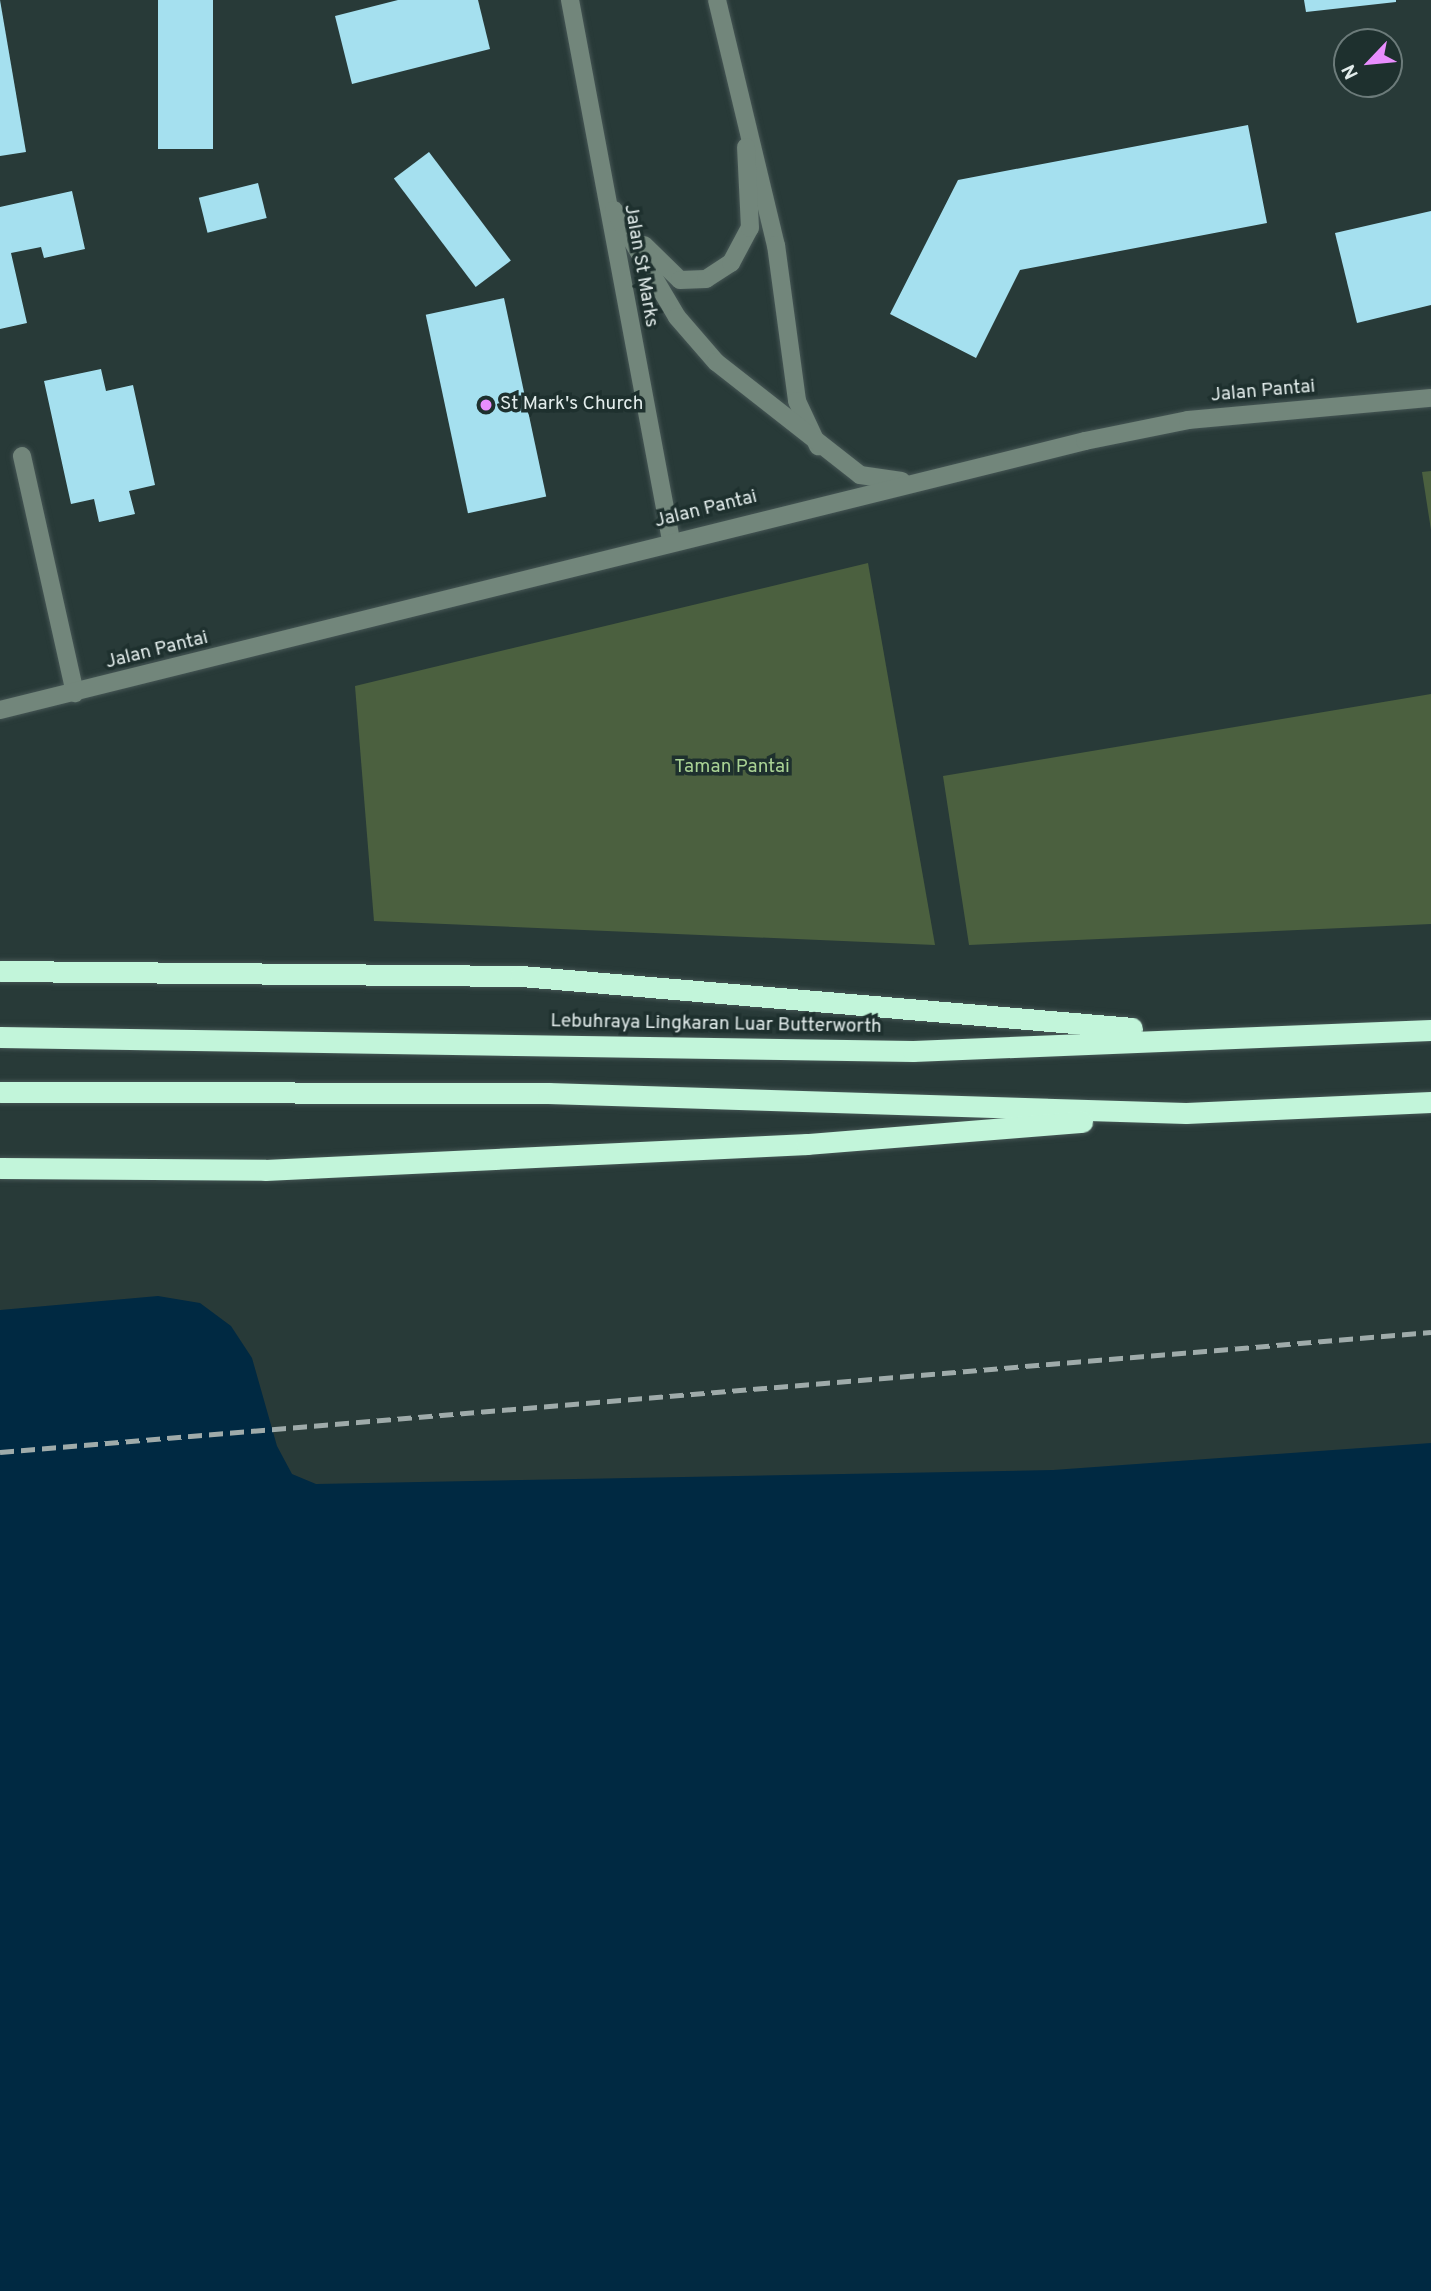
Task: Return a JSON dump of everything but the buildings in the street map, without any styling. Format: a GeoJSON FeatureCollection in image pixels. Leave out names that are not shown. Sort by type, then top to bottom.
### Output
{"type":"FeatureCollection","features":[{"type":"Feature","properties":{"kind":"highway"},"geometry":{"type":"LineString","coordinates":[[0,971],[521,976],[1207,1034]]}},
{"type":"Feature","properties":{"kind":"highway","name":"Lebuhraya Lingkaran Luar Butterworth"},"geometry":{"type":"LineString","coordinates":[[0,1037],[913,1051],[1207,1034],[1431,1030]]}},
{"type":"Feature","properties":{"kind":"highway"},"geometry":{"type":"LineString","coordinates":[[0,1093],[548,1093],[1186,1113]]}},
{"type":"Feature","properties":{"kind":"highway"},"geometry":{"type":"LineString","coordinates":[[0,1168],[279,1170],[807,1144],[1186,1113],[1431,1102]]}},
{"type":"Feature","properties":{"kind":"street","name":"Jalan St Marks"},"geometry":{"type":"LineString","coordinates":[[570,0],[671,540]]}},
{"type":"Feature","properties":{"kind":"street"},"geometry":{"type":"LineString","coordinates":[[718,0],[776,245],[797,401],[818,446]]}},
{"type":"Feature","properties":{"kind":"street"},"geometry":{"type":"LineString","coordinates":[[606,198],[680,280],[706,279],[731,262],[750,228],[745,116]]}},
{"type":"Feature","properties":{"kind":"street"},"geometry":{"type":"LineString","coordinates":[[606,198],[677,317],[716,362],[818,446],[860,475],[913,482]]}},
{"type":"Feature","properties":{"kind":"street","name":"Jalan Pantai"},"geometry":{"type":"LineString","coordinates":[[0,710],[671,540],[1188,419],[1431,398]]}},
{"type":"Feature","properties":{"kind":"street"},"geometry":{"type":"LineString","coordinates":[[22,456],[75,693]]}},
{"type":"Feature","properties":{"kind":"green space"},"geometry":{"type":"Polygon","coordinates":[[[1431,471],[1431,530],[1422,472],[1431,471]]]}},
{"type":"Feature","properties":{"kind":"green space","name":"Taman Pantai"},"geometry":{"type":"Polygon","coordinates":[[[868,563],[935,945],[374,921],[355,686],[868,563]]]}},
{"type":"Feature","properties":{"kind":"green space"},"geometry":{"type":"Polygon","coordinates":[[[1431,694],[1431,924],[969,945],[943,776],[1431,694]]]}},
{"type":"Feature","properties":{"kind":"water"},"geometry":{"type":"Polygon","coordinates":[[[158,1296],[200,1303],[231,1326],[252,1358],[277,1446],[292,1474],[316,1484],[1053,1470],[1431,1443],[1431,2291],[0,2291],[0,1310],[158,1296]]]}},
{"type":"Feature","properties":{"kind":"railway"},"geometry":{"type":"LineString","coordinates":[[0,1452],[1431,1332]]}},
{"type":"Feature","properties":{"kind":"place","name":"St Mark's Church"},"geometry":{"type":"Point","coordinates":[486,405]}}]}
